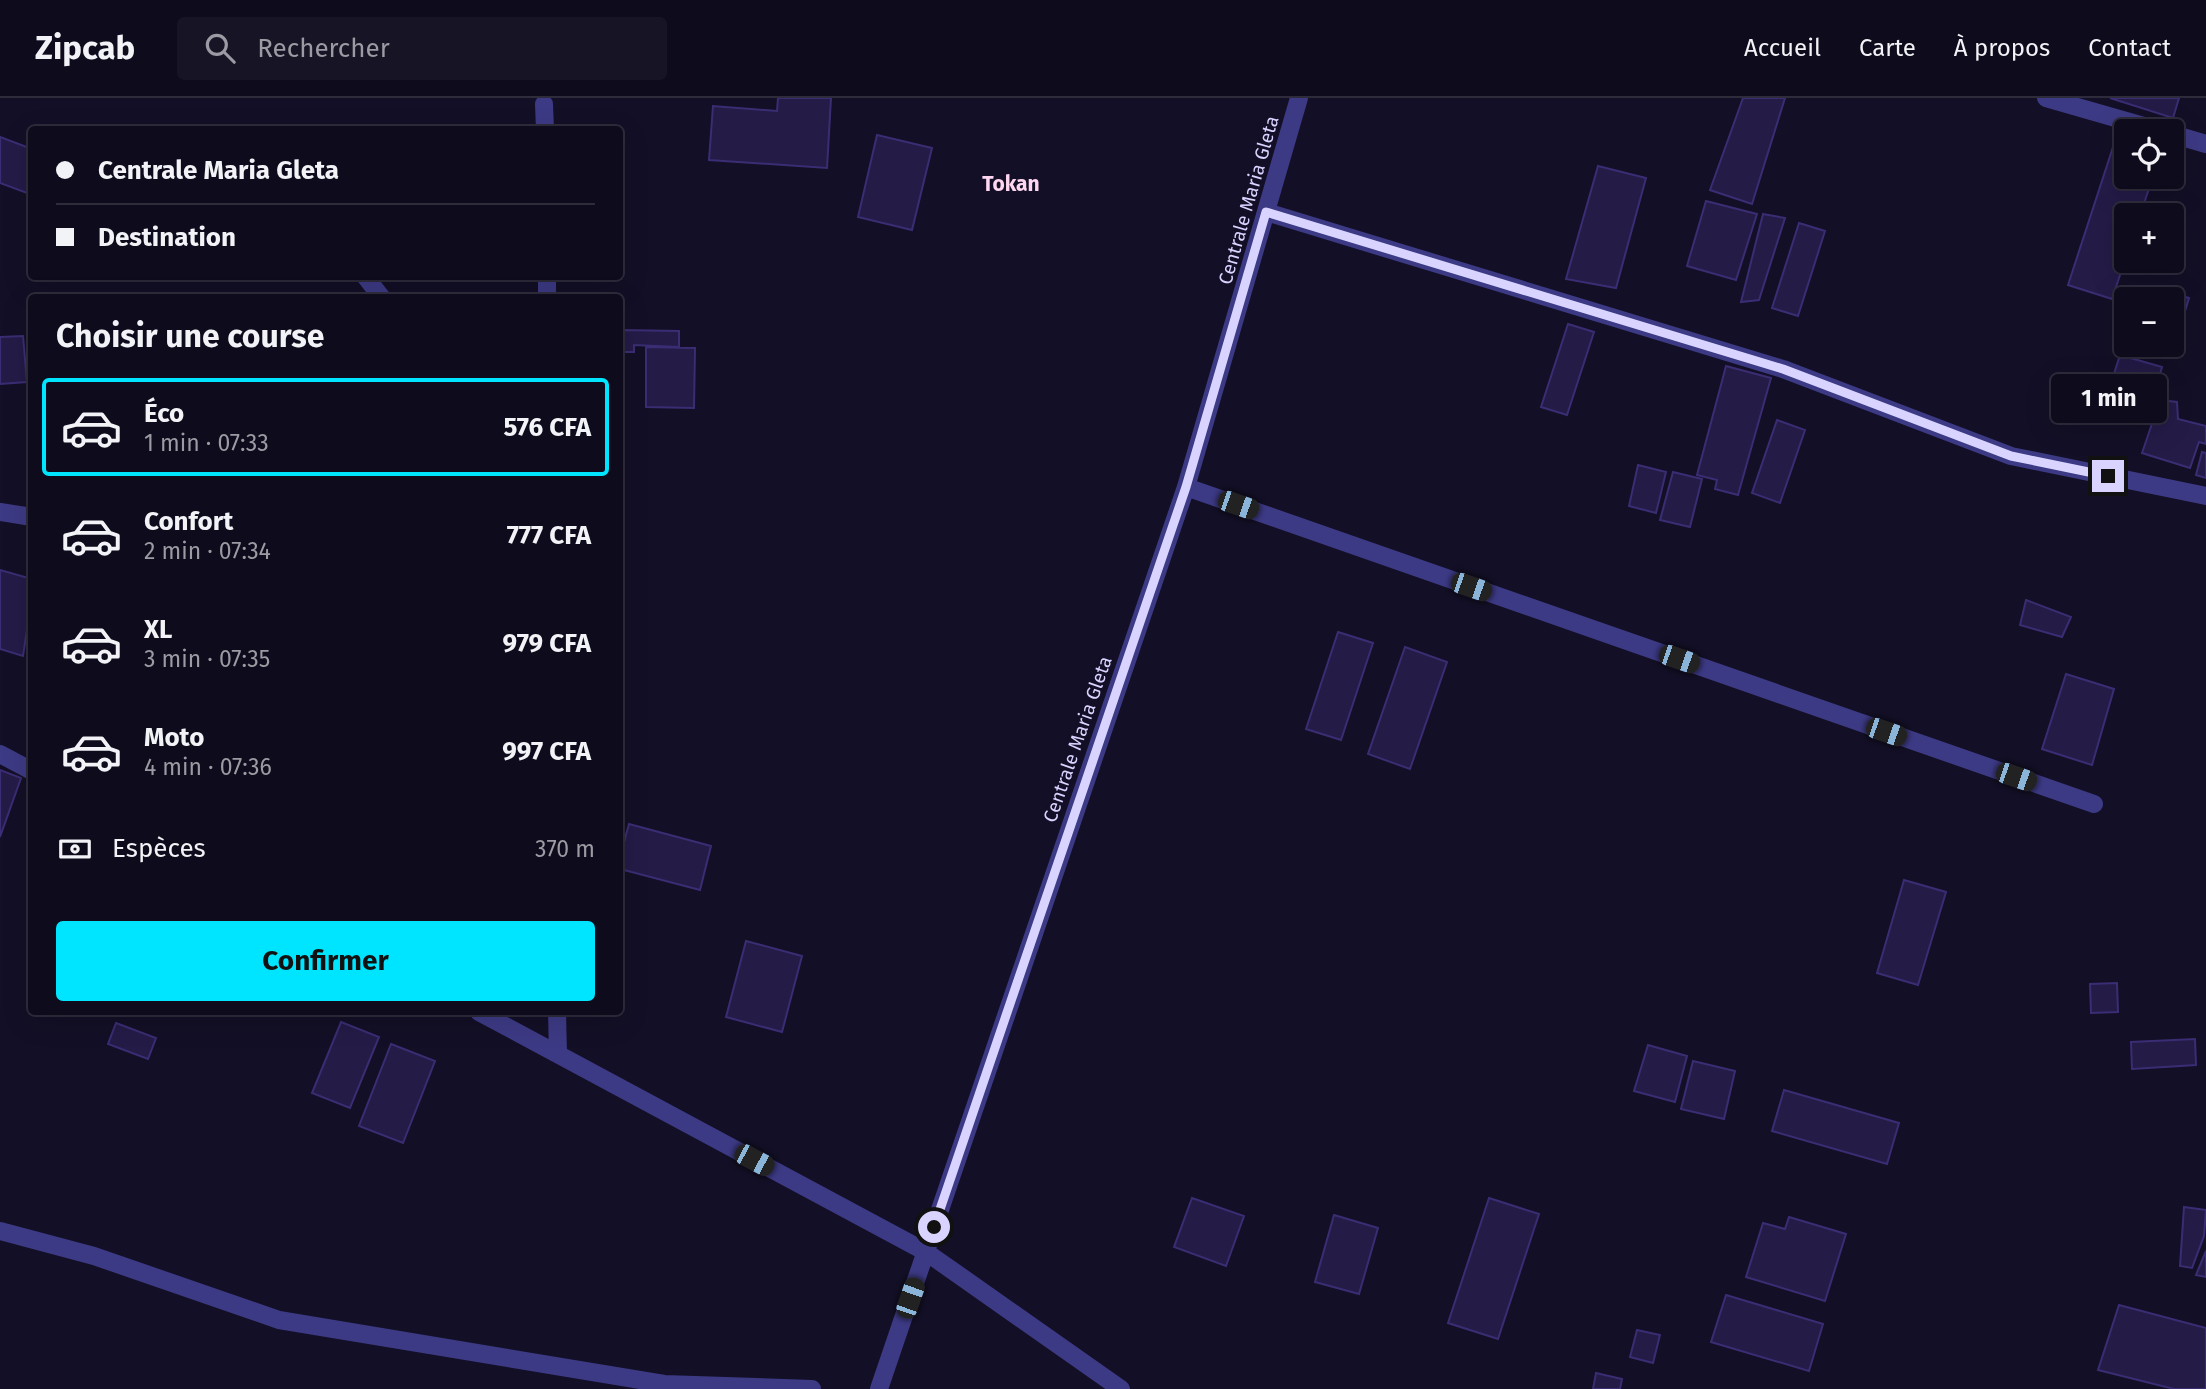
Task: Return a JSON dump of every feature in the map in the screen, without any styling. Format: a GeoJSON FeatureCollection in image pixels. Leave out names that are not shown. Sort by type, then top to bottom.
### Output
{"type":"FeatureCollection","features":[{"type":"Feature","properties":{"kind":"street","name":"Centrale Maria Gleta"},"geometry":{"type":"LineString","coordinates":[[879,1389],[1186,487],[1299,98]]}},
{"type":"Feature","properties":{"kind":"street"},"geometry":{"type":"LineString","coordinates":[[2046,98],[2119,119]]}},
{"type":"Feature","properties":{"kind":"street"},"geometry":{"type":"LineString","coordinates":[[544,104],[545,126]]}},
{"type":"Feature","properties":{"kind":"street"},"geometry":{"type":"LineString","coordinates":[[2184,138],[2206,144]]}},
{"type":"Feature","properties":{"kind":"street"},"geometry":{"type":"LineString","coordinates":[[1266,212],[1783,369],[2011,456],[2206,496]]}},
{"type":"Feature","properties":{"kind":"street"},"geometry":{"type":"LineString","coordinates":[[368,280],[379,294]]}},
{"type":"Feature","properties":{"kind":"street"},"geometry":{"type":"LineString","coordinates":[[1186,487],[2094,804]]}},
{"type":"Feature","properties":{"kind":"street"},"geometry":{"type":"LineString","coordinates":[[0,512],[28,516]]}},
{"type":"Feature","properties":{"kind":"street"},"geometry":{"type":"LineString","coordinates":[[0,754],[28,769]]}},
{"type":"Feature","properties":{"kind":"street"},"geometry":{"type":"LineString","coordinates":[[485,1015],[926,1252],[1121,1389]]}},
{"type":"Feature","properties":{"kind":"street"},"geometry":{"type":"LineString","coordinates":[[557,1015],[558,1054]]}},
{"type":"Feature","properties":{"kind":"street"},"geometry":{"type":"LineString","coordinates":[[0,1231],[94,1256],[279,1320],[664,1384],[812,1389]]}},
{"type":"Feature","properties":{"kind":"building"},"geometry":{"type":"Polygon","coordinates":[[[778,98],[831,98],[827,168],[709,160],[713,106],[777,111],[778,98]]]}},
{"type":"Feature","properties":{"kind":"building"},"geometry":{"type":"Polygon","coordinates":[[[1743,98],[1785,98],[1752,204],[1710,190],[1743,98]]]}},
{"type":"Feature","properties":{"kind":"building"},"geometry":{"type":"Polygon","coordinates":[[[2110,98],[2179,98],[2173,118],[2110,98]]]}},
{"type":"Feature","properties":{"kind":"building"},"geometry":{"type":"Polygon","coordinates":[[[877,135],[932,148],[912,230],[858,217],[877,135]]]}},
{"type":"Feature","properties":{"kind":"building"},"geometry":{"type":"Polygon","coordinates":[[[0,137],[28,148],[28,190],[27,193],[0,183],[0,137]]]}},
{"type":"Feature","properties":{"kind":"building"},"geometry":{"type":"Polygon","coordinates":[[[2114,144],[2114,189],[2149,189],[2144,203],[2114,203],[2114,273],[2121,273],[2112,299],[2068,285],[2114,144]]]}},
{"type":"Feature","properties":{"kind":"building"},"geometry":{"type":"Polygon","coordinates":[[[1598,166],[1646,178],[1616,288],[1566,279],[1598,166]]]}},
{"type":"Feature","properties":{"kind":"building"},"geometry":{"type":"Polygon","coordinates":[[[1706,201],[1757,214],[1736,280],[1687,266],[1706,201]]]}},
{"type":"Feature","properties":{"kind":"building"},"geometry":{"type":"Polygon","coordinates":[[[1763,214],[1785,218],[1759,300],[1741,302],[1763,214]]]}},
{"type":"Feature","properties":{"kind":"building"},"geometry":{"type":"Polygon","coordinates":[[[1799,223],[1825,231],[1798,316],[1772,308],[1799,223]]]}},
{"type":"Feature","properties":{"kind":"building"},"geometry":{"type":"Polygon","coordinates":[[[2184,297],[2189,298],[2184,315],[2184,297]]]}},
{"type":"Feature","properties":{"kind":"building"},"geometry":{"type":"Polygon","coordinates":[[[1568,324],[1594,332],[1567,415],[1541,407],[1568,324]]]}},
{"type":"Feature","properties":{"kind":"building"},"geometry":{"type":"Polygon","coordinates":[[[623,330],[679,331],[679,347],[634,345],[634,352],[623,352],[623,330]]]}},
{"type":"Feature","properties":{"kind":"building"},"geometry":{"type":"Polygon","coordinates":[[[23,336],[27,382],[0,384],[0,337],[23,336]]]}},
{"type":"Feature","properties":{"kind":"building"},"geometry":{"type":"Polygon","coordinates":[[[646,347],[695,348],[694,408],[646,407],[646,347]]]}},
{"type":"Feature","properties":{"kind":"building"},"geometry":{"type":"Polygon","coordinates":[[[2119,357],[2162,367],[2148,418],[2104,405],[2119,357]]]}},
{"type":"Feature","properties":{"kind":"building"},"geometry":{"type":"Polygon","coordinates":[[[1726,366],[1771,378],[1738,495],[1715,489],[1717,480],[1697,475],[1726,366]]]}},
{"type":"Feature","properties":{"kind":"building"},"geometry":{"type":"Polygon","coordinates":[[[2160,400],[2177,402],[2178,419],[2206,426],[2206,444],[2199,442],[2190,468],[2142,453],[2160,400]]]}},
{"type":"Feature","properties":{"kind":"building"},"geometry":{"type":"Polygon","coordinates":[[[1777,420],[1805,430],[1780,503],[1752,493],[1777,420]]]}},
{"type":"Feature","properties":{"kind":"building"},"geometry":{"type":"Polygon","coordinates":[[[2202,452],[2206,453],[2206,478],[2196,475],[2202,452]]]}},
{"type":"Feature","properties":{"kind":"building"},"geometry":{"type":"Polygon","coordinates":[[[1638,465],[1666,472],[1656,513],[1629,506],[1638,465]]]}},
{"type":"Feature","properties":{"kind":"building"},"geometry":{"type":"Polygon","coordinates":[[[1673,472],[1702,479],[1690,527],[1660,520],[1673,472]]]}},
{"type":"Feature","properties":{"kind":"building"},"geometry":{"type":"Polygon","coordinates":[[[0,570],[28,578],[28,624],[23,656],[0,649],[0,570]]]}},
{"type":"Feature","properties":{"kind":"building"},"geometry":{"type":"Polygon","coordinates":[[[2026,600],[2071,617],[2062,637],[2020,625],[2026,600]]]}},
{"type":"Feature","properties":{"kind":"building"},"geometry":{"type":"Polygon","coordinates":[[[1338,632],[1373,643],[1341,740],[1306,729],[1338,632]]]}},
{"type":"Feature","properties":{"kind":"building"},"geometry":{"type":"Polygon","coordinates":[[[1405,647],[1447,662],[1410,769],[1368,754],[1405,647]]]}},
{"type":"Feature","properties":{"kind":"building"},"geometry":{"type":"Polygon","coordinates":[[[2066,674],[2114,689],[2092,765],[2042,749],[2066,674]]]}},
{"type":"Feature","properties":{"kind":"building"},"geometry":{"type":"Polygon","coordinates":[[[0,770],[21,778],[0,837],[0,770]]]}},
{"type":"Feature","properties":{"kind":"building"},"geometry":{"type":"Polygon","coordinates":[[[629,824],[711,846],[700,890],[623,870],[623,846],[629,824]]]}},
{"type":"Feature","properties":{"kind":"building"},"geometry":{"type":"Polygon","coordinates":[[[1904,880],[1946,892],[1918,985],[1877,973],[1904,880]]]}},
{"type":"Feature","properties":{"kind":"building"},"geometry":{"type":"Polygon","coordinates":[[[746,941],[802,956],[782,1032],[726,1017],[746,941]]]}},
{"type":"Feature","properties":{"kind":"building"},"geometry":{"type":"Polygon","coordinates":[[[2117,983],[2118,1012],[2091,1013],[2090,984],[2117,983]]]}},
{"type":"Feature","properties":{"kind":"building"},"geometry":{"type":"Polygon","coordinates":[[[341,1022],[379,1037],[350,1108],[312,1093],[341,1022]]]}},
{"type":"Feature","properties":{"kind":"building"},"geometry":{"type":"Polygon","coordinates":[[[116,1023],[156,1038],[148,1059],[108,1044],[116,1023]]]}},
{"type":"Feature","properties":{"kind":"building"},"geometry":{"type":"Polygon","coordinates":[[[2195,1039],[2196,1065],[2132,1069],[2131,1042],[2195,1039]]]}},
{"type":"Feature","properties":{"kind":"building"},"geometry":{"type":"Polygon","coordinates":[[[391,1044],[435,1061],[403,1143],[359,1126],[391,1044]]]}},
{"type":"Feature","properties":{"kind":"building"},"geometry":{"type":"Polygon","coordinates":[[[1648,1045],[1687,1056],[1675,1102],[1634,1091],[1648,1045]]]}},
{"type":"Feature","properties":{"kind":"building"},"geometry":{"type":"Polygon","coordinates":[[[1693,1061],[1735,1071],[1724,1119],[1681,1109],[1693,1061]]]}},
{"type":"Feature","properties":{"kind":"building"},"geometry":{"type":"Polygon","coordinates":[[[1784,1090],[1899,1123],[1887,1164],[1772,1131],[1784,1090]]]}},
{"type":"Feature","properties":{"kind":"building"},"geometry":{"type":"Polygon","coordinates":[[[1192,1198],[1244,1216],[1226,1266],[1174,1247],[1192,1198]]]}},
{"type":"Feature","properties":{"kind":"building"},"geometry":{"type":"Polygon","coordinates":[[[1489,1198],[1539,1214],[1498,1339],[1448,1323],[1489,1198]]]}},
{"type":"Feature","properties":{"kind":"building"},"geometry":{"type":"Polygon","coordinates":[[[2184,1207],[2206,1210],[2204,1236],[2192,1268],[2180,1266],[2184,1207]]]}},
{"type":"Feature","properties":{"kind":"building"},"geometry":{"type":"Polygon","coordinates":[[[1334,1215],[1378,1228],[1359,1294],[1315,1282],[1334,1215]]]}},
{"type":"Feature","properties":{"kind":"building"},"geometry":{"type":"Polygon","coordinates":[[[1789,1217],[1846,1234],[1825,1301],[1746,1277],[1763,1223],[1785,1229],[1789,1217]]]}},
{"type":"Feature","properties":{"kind":"building"},"geometry":{"type":"Polygon","coordinates":[[[2206,1251],[2206,1277],[2196,1275],[2206,1251]]]}},
{"type":"Feature","properties":{"kind":"building"},"geometry":{"type":"Polygon","coordinates":[[[1726,1295],[1823,1324],[1809,1371],[1711,1342],[1726,1295]]]}},
{"type":"Feature","properties":{"kind":"building"},"geometry":{"type":"Polygon","coordinates":[[[2119,1305],[2206,1328],[2206,1389],[2174,1389],[2098,1370],[2119,1305]]]}},
{"type":"Feature","properties":{"kind":"building"},"geometry":{"type":"Polygon","coordinates":[[[1637,1330],[1660,1335],[1653,1363],[1630,1357],[1637,1330]]]}},
{"type":"Feature","properties":{"kind":"building"},"geometry":{"type":"Polygon","coordinates":[[[1596,1373],[1622,1379],[1620,1389],[1593,1389],[1596,1373]]]}},
{"type":"Feature","properties":{"kind":"district","name":"Tokan"},"geometry":{"type":"Point","coordinates":[1011,184]}},
{"type":"Feature","properties":{"kind":"route"},"geometry":{"type":"LineString","coordinates":[[934,1227],[1186,487],[1266,212],[1783,369],[2011,456],[2108,476]]}}]}
